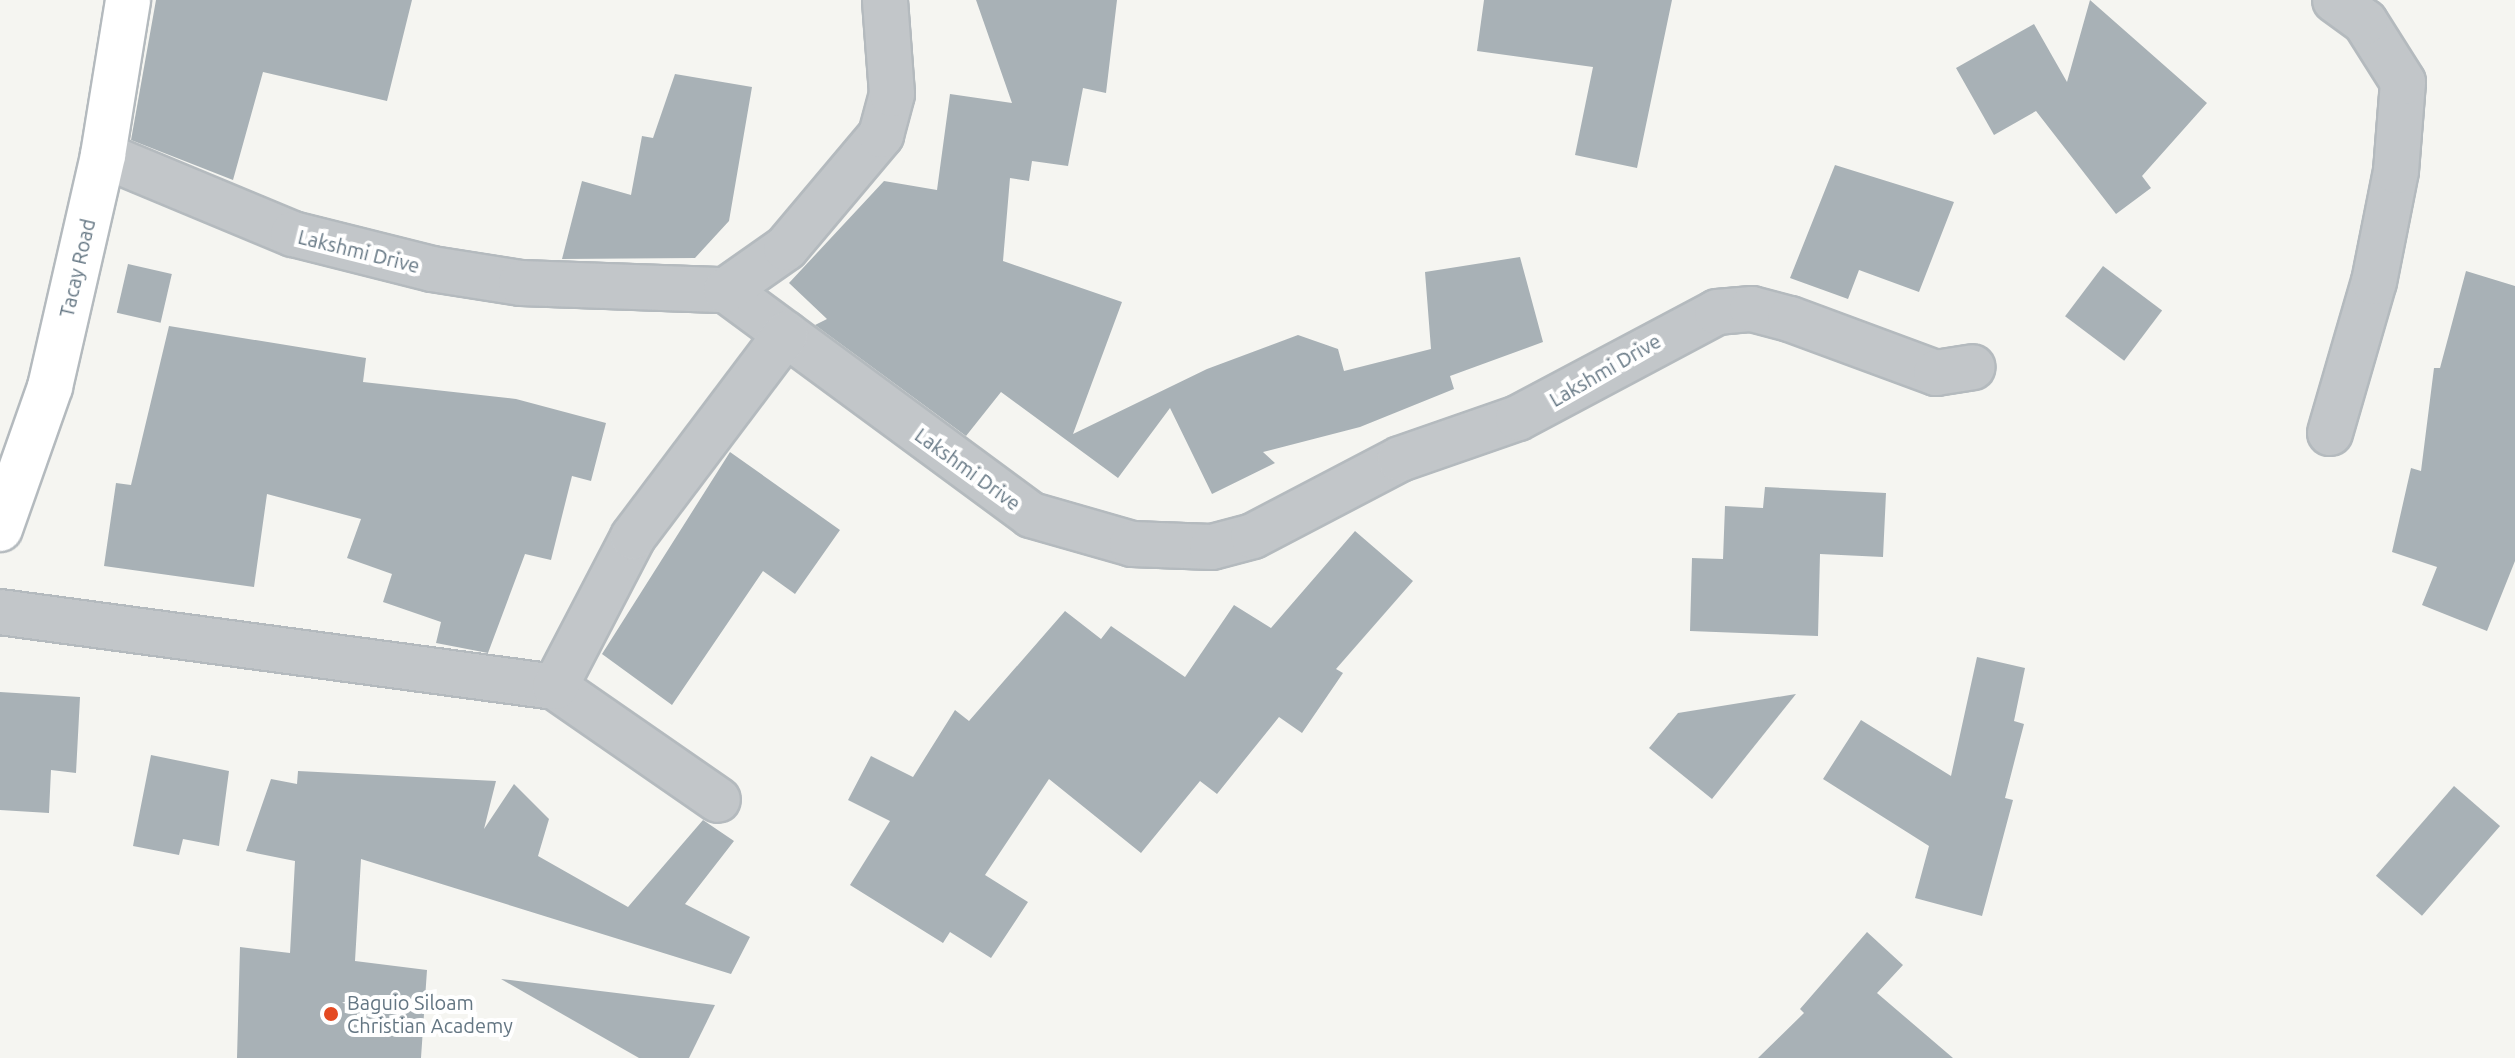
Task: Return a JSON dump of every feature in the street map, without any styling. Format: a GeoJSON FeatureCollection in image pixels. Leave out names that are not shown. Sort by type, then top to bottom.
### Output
{"type":"FeatureCollection","features":[{"type":"Feature","properties":{"kind":"main road","name":"Tacay Road"},"geometry":{"type":"LineString","coordinates":[[0,529],[50,387],[103,155],[128,0]]}},
{"type":"Feature","properties":{"kind":"street"},"geometry":{"type":"LineString","coordinates":[[726,290],[786,248],[881,135],[892,94],[885,0]]}},
{"type":"Feature","properties":{"kind":"street"},"geometry":{"type":"LineString","coordinates":[[2330,433],[2374,282],[2396,171],[2403,82],[2365,22],[2335,0]]}},
{"type":"Feature","properties":{"kind":"street","name":"Lakshmi Drive"},"geometry":{"type":"LineString","coordinates":[[103,155],[293,234],[432,269],[521,283],[726,290],[1031,515],[1132,544],[1212,547],[1253,536],[1400,459],[1518,418],[1717,312],[1752,309],[1790,319],[1936,373],[1973,367]]}},
{"type":"Feature","properties":{"kind":"street"},"geometry":{"type":"LineString","coordinates":[[555,687],[633,537],[786,334]]}},
{"type":"Feature","properties":{"kind":"street"},"geometry":{"type":"LineString","coordinates":[[0,612],[555,687],[718,800]]}},
{"type":"Feature","properties":{"kind":"building"},"geometry":{"type":"Polygon","coordinates":[[[156,0],[412,0],[387,101],[263,72],[233,180],[131,140],[156,0]]]}},
{"type":"Feature","properties":{"kind":"building"},"geometry":{"type":"Polygon","coordinates":[[[976,0],[1117,0],[1106,93],[1083,88],[1068,166],[1032,161],[1029,181],[1010,178],[1003,261],[1122,302],[1073,434],[1207,369],[1298,335],[1338,349],[1344,371],[1431,349],[1425,272],[1520,257],[1543,342],[1450,376],[1454,389],[1360,427],[1263,452],[1275,463],[1212,494],[1170,408],[1118,478],[1001,392],[966,436],[815,325],[827,319],[789,283],[884,181],[937,190],[950,94],[1012,103],[976,0]]]}},
{"type":"Feature","properties":{"kind":"building"},"geometry":{"type":"Polygon","coordinates":[[[1484,0],[1672,0],[1637,168],[1575,155],[1593,67],[1477,51],[1484,0]]]}},
{"type":"Feature","properties":{"kind":"building"},"geometry":{"type":"Polygon","coordinates":[[[2090,0],[2207,103],[2142,176],[2151,188],[2116,214],[2036,111],[1994,135],[1956,68],[2034,24],[2067,82],[2090,0]]]}},
{"type":"Feature","properties":{"kind":"building"},"geometry":{"type":"Polygon","coordinates":[[[675,74],[752,87],[729,221],[695,258],[562,259],[582,181],[631,195],[642,136],[653,138],[675,74]]]}},
{"type":"Feature","properties":{"kind":"building"},"geometry":{"type":"Polygon","coordinates":[[[1835,165],[1954,202],[1919,292],[1859,270],[1848,299],[1790,278],[1835,165]]]}},
{"type":"Feature","properties":{"kind":"building"},"geometry":{"type":"Polygon","coordinates":[[[128,264],[172,274],[161,323],[117,313],[128,264]]]}},
{"type":"Feature","properties":{"kind":"building"},"geometry":{"type":"Polygon","coordinates":[[[2103,266],[2162,311],[2124,361],[2065,316],[2103,266]]]}},
{"type":"Feature","properties":{"kind":"building"},"geometry":{"type":"Polygon","coordinates":[[[2466,271],[2515,286],[2515,561],[2487,631],[2422,605],[2437,567],[2392,552],[2411,468],[2421,471],[2434,368],[2440,368],[2466,271]]]}},
{"type":"Feature","properties":{"kind":"building"},"geometry":{"type":"Polygon","coordinates":[[[169,326],[366,358],[363,382],[516,399],[606,423],[591,481],[572,476],[551,560],[525,554],[488,653],[436,643],[441,622],[383,602],[392,574],[347,558],[361,519],[267,494],[254,587],[104,566],[116,483],[131,485],[169,326]]]}},
{"type":"Feature","properties":{"kind":"building"},"geometry":{"type":"Polygon","coordinates":[[[730,452],[840,530],[795,594],[763,571],[672,705],[602,654],[730,452]]]}},
{"type":"Feature","properties":{"kind":"building"},"geometry":{"type":"Polygon","coordinates":[[[1765,487],[1886,493],[1883,557],[1820,554],[1818,636],[1690,631],[1692,558],[1723,559],[1725,506],[1763,508],[1765,487]]]}},
{"type":"Feature","properties":{"kind":"building"},"geometry":{"type":"Polygon","coordinates":[[[1355,531],[1413,581],[1336,669],[1343,673],[1302,733],[1279,717],[1217,794],[1200,781],[1141,853],[1049,779],[985,875],[1028,902],[991,958],[950,932],[943,943],[850,885],[890,821],[848,800],[871,756],[913,777],[955,710],[969,721],[1065,611],[1101,639],[1111,626],[1185,677],[1234,605],[1271,628],[1355,531]]]}},
{"type":"Feature","properties":{"kind":"building"},"geometry":{"type":"Polygon","coordinates":[[[1977,657],[2025,668],[2014,721],[2024,724],[2005,798],[2013,800],[1982,916],[1915,898],[1929,846],[1823,779],[1861,720],[1951,776],[1977,657]]]}},
{"type":"Feature","properties":{"kind":"building"},"geometry":{"type":"Polygon","coordinates":[[[0,692],[80,697],[76,773],[51,770],[49,813],[0,810],[0,692]]]}},
{"type":"Feature","properties":{"kind":"building"},"geometry":{"type":"Polygon","coordinates":[[[1796,694],[1712,799],[1649,748],[1678,713],[1796,694]]]}},
{"type":"Feature","properties":{"kind":"building"},"geometry":{"type":"Polygon","coordinates":[[[151,755],[229,771],[219,846],[183,839],[179,855],[133,846],[151,755]]]}},
{"type":"Feature","properties":{"kind":"building"},"geometry":{"type":"Polygon","coordinates":[[[298,771],[496,781],[484,829],[514,784],[549,819],[538,856],[628,907],[703,820],[734,841],[685,904],[750,937],[731,974],[361,859],[355,961],[427,970],[421,1058],[237,1058],[240,947],[290,953],[295,861],[246,851],[271,779],[297,784],[298,771]]]}},
{"type":"Feature","properties":{"kind":"building"},"geometry":{"type":"Polygon","coordinates":[[[2454,786],[2500,826],[2422,916],[2376,876],[2454,786]]]}},
{"type":"Feature","properties":{"kind":"building"},"geometry":{"type":"Polygon","coordinates":[[[1867,932],[1903,965],[1877,993],[1953,1058],[1758,1058],[1804,1013],[1800,1009],[1867,932]]]}},
{"type":"Feature","properties":{"kind":"building"},"geometry":{"type":"Polygon","coordinates":[[[501,979],[715,1005],[689,1058],[639,1058],[501,979]]]}},
{"type":"Feature","properties":{"kind":"place","name":"Baguio Siloam Christian Academy"},"geometry":{"type":"Point","coordinates":[331,1014]}}]}
